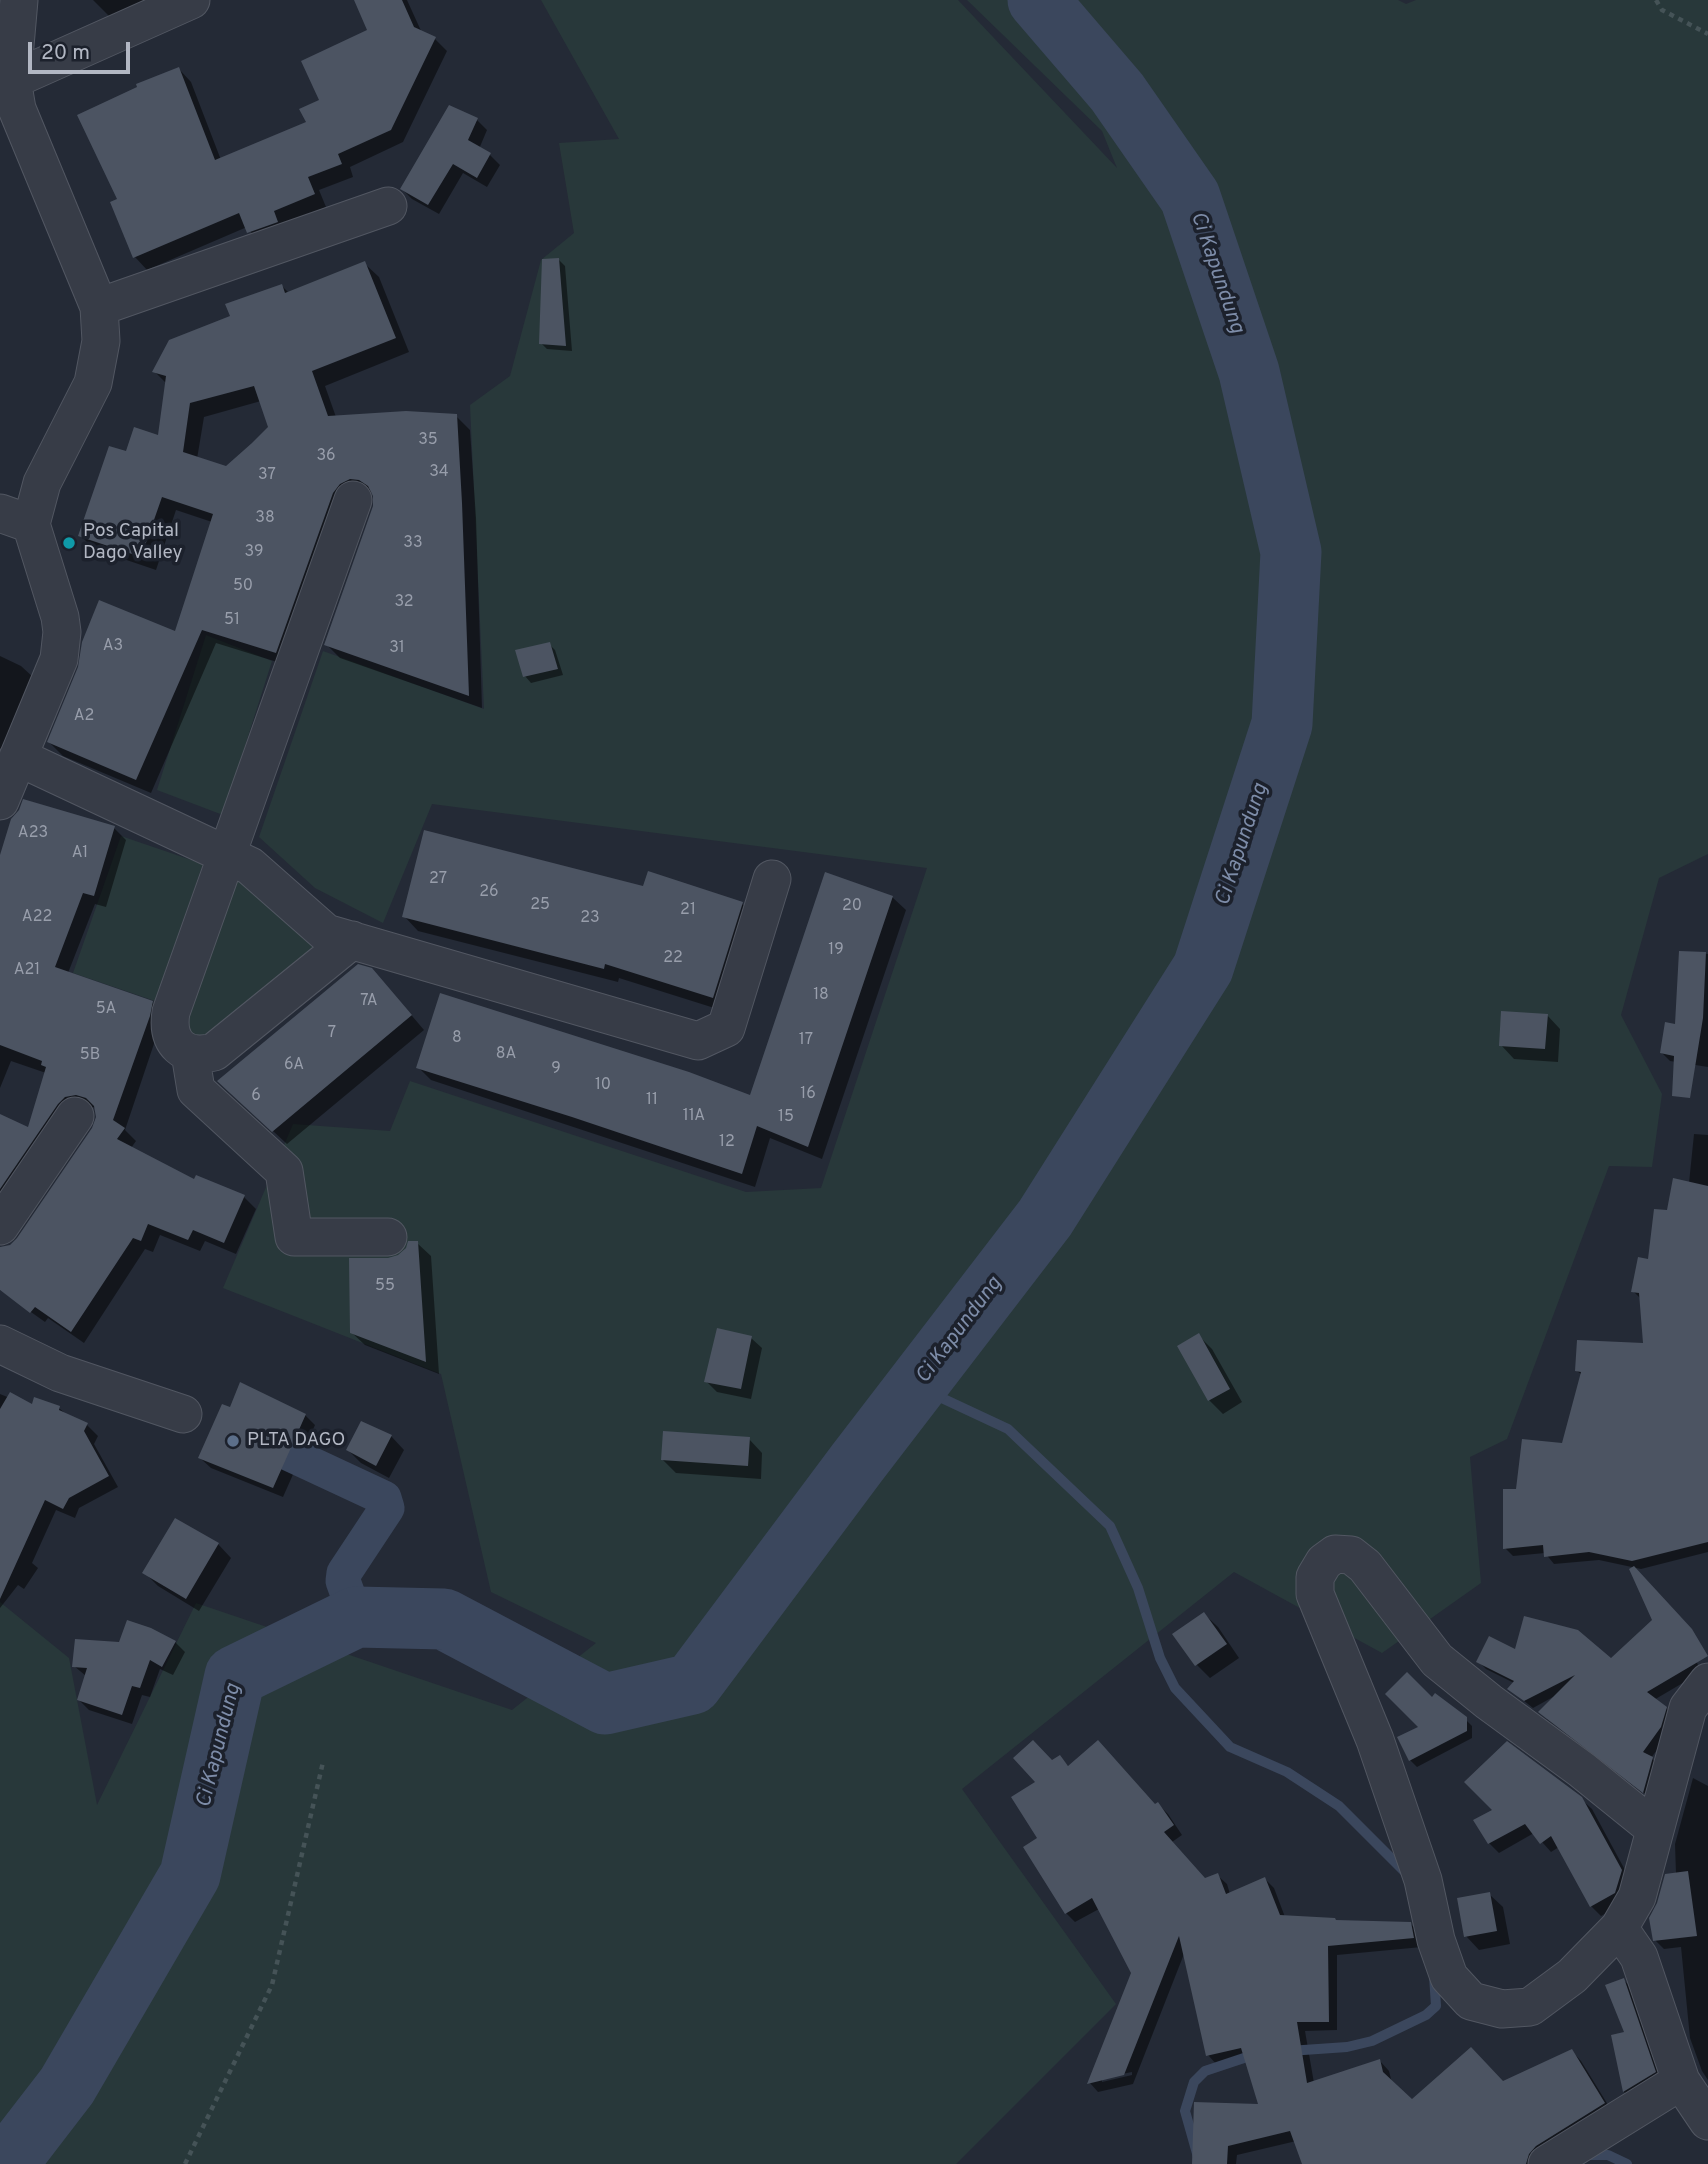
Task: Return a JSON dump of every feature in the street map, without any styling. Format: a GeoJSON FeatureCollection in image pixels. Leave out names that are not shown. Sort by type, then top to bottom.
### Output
{"type":"FeatureCollection","features":[{"type":"Feature","properties":{"kind":"street"},"geometry":{"type":"LineString","coordinates":[[0,801],[59,659],[61,645],[60,617],[16,518],[43,483],[93,383],[101,341],[99,307],[17,109],[12,80],[19,0]]}},
{"type":"Feature","properties":{"kind":"street"},"geometry":{"type":"LineString","coordinates":[[12,80],[191,0]]}},
{"type":"Feature","properties":{"kind":"street"},"geometry":{"type":"LineString","coordinates":[[99,307],[388,206]]}},
{"type":"Feature","properties":{"kind":"street"},"geometry":{"type":"LineString","coordinates":[[352,940],[214,1052],[202,1055],[190,1053],[180,1048],[172,1038],[169,1026],[171,1012],[353,500]]}},
{"type":"Feature","properties":{"kind":"street"},"geometry":{"type":"LineString","coordinates":[[18,757],[250,866],[326,933],[698,1041],[726,1028],[772,879]]}},
{"type":"Feature","properties":{"kind":"street"},"geometry":{"type":"LineString","coordinates":[[190,1053],[196,1090],[284,1171],[294,1237],[388,1237]]}},
{"type":"Feature","properties":{"kind":"street"},"geometry":{"type":"LineString","coordinates":[[0,1226],[75,1116]]}},
{"type":"Feature","properties":{"kind":"street"},"geometry":{"type":"LineString","coordinates":[[0,1344],[60,1373],[183,1415]]}},
{"type":"Feature","properties":{"kind":"street"},"geometry":{"type":"LineString","coordinates":[[1655,1829],[1437,1660],[1365,1566],[1351,1555],[1335,1555],[1324,1562],[1315,1577],[1315,1594],[1375,1740],[1423,1880],[1436,1940],[1450,1976],[1471,2001],[1502,2009],[1530,2007],[1572,1976],[1619,1928],[1637,1896],[1688,1708],[1708,1682]]}},
{"type":"Feature","properties":{"kind":"street"},"geometry":{"type":"LineString","coordinates":[[1619,1928],[1639,1957],[1681,2081],[1708,2121]]}},
{"type":"Feature","properties":{"kind":"street"},"geometry":{"type":"LineString","coordinates":[[1548,2164],[1596,2152],[1681,2081]]}},
{"type":"Feature","properties":{"kind":"path"},"geometry":{"type":"LineString","coordinates":[[1656,0],[1662,10],[1708,34]]}},
{"type":"Feature","properties":{"kind":"path"},"geometry":{"type":"LineString","coordinates":[[186,2164],[272,1985],[323,1762]]}},
{"type":"Feature","properties":{"kind":"shaded area"},"geometry":{"type":"Polygon","coordinates":[[[541,0],[958,0],[1117,168],[1102,131],[967,0],[1398,0],[1406,4],[1416,0],[1708,0],[1708,854],[1659,878],[1621,1015],[1662,1094],[1652,1167],[1609,1166],[1507,1439],[1470,1457],[1481,1583],[1382,1653],[1234,1572],[962,1789],[1116,2004],[956,2164],[0,2164],[0,1602],[69,1658],[97,1805],[196,1603],[512,1710],[596,1643],[491,1592],[441,1374],[223,1288],[293,1124],[390,1131],[410,1081],[746,1192],[821,1188],[927,868],[432,804],[383,923],[315,888],[259,837],[323,651],[484,709],[470,405],[510,376],[541,260],[574,233],[559,143],[619,139],[541,0]]]}},
{"type":"Feature","properties":{"kind":"shaded area"},"geometry":{"type":"Polygon","coordinates":[[[206,635],[272,661],[223,815],[157,790],[206,635]]]}},
{"type":"Feature","properties":{"kind":"shaded area"},"geometry":{"type":"Polygon","coordinates":[[[121,836],[203,864],[155,1001],[73,973],[121,836]]]}},
{"type":"Feature","properties":{"kind":"shaded area"},"geometry":{"type":"Polygon","coordinates":[[[229,860],[341,942],[202,1050],[176,1014],[229,860]]]}},
{"type":"Feature","properties":{"kind":"building"},"geometry":{"type":"Polygon","coordinates":[[[354,0],[402,0],[414,27],[436,37],[391,130],[338,154],[342,164],[308,177],[315,194],[274,211],[278,222],[247,233],[239,213],[133,258],[110,202],[117,199],[77,115],[137,87],[136,84],[179,67],[215,160],[306,122],[299,109],[319,100],[301,61],[367,30],[354,0]]]}},
{"type":"Feature","properties":{"kind":"building"},"geometry":{"type":"Polygon","coordinates":[[[449,105],[478,118],[468,140],[491,153],[477,178],[453,164],[428,205],[400,189],[449,105]]]}},
{"type":"Feature","properties":{"kind":"building"},"geometry":{"type":"Polygon","coordinates":[[[559,258],[566,346],[539,344],[542,259],[559,258]]]}},
{"type":"Feature","properties":{"kind":"building"},"geometry":{"type":"Polygon","coordinates":[[[365,261],[396,338],[312,371],[328,416],[406,411],[457,414],[469,696],[324,645],[373,506],[373,496],[368,486],[359,480],[350,479],[340,484],[333,493],[276,653],[202,630],[136,780],[47,742],[78,667],[82,642],[99,600],[175,631],[213,514],[162,497],[141,557],[78,536],[109,446],[126,451],[134,427],[158,435],[166,376],[152,372],[169,340],[230,316],[225,304],[282,284],[285,293],[365,261]],[[254,386],[190,403],[183,452],[226,466],[268,427],[254,386]]]}},
{"type":"Feature","properties":{"kind":"building"},"geometry":{"type":"Polygon","coordinates":[[[550,642],[558,669],[523,677],[515,650],[550,642]]]}},
{"type":"Feature","properties":{"kind":"building"},"geometry":{"type":"Polygon","coordinates":[[[23,799],[115,826],[94,896],[83,893],[55,967],[153,1001],[113,1120],[125,1128],[117,1139],[194,1179],[196,1175],[245,1195],[224,1243],[193,1230],[188,1240],[148,1224],[141,1241],[133,1238],[71,1332],[35,1307],[30,1313],[0,1290],[0,1247],[10,1245],[17,1238],[92,1128],[96,1117],[94,1106],[86,1098],[76,1095],[65,1097],[0,1189],[0,1114],[28,1127],[46,1067],[41,1065],[42,1061],[0,1045],[0,855],[11,819],[19,810],[23,799]]]}},
{"type":"Feature","properties":{"kind":"building"},"geometry":{"type":"Polygon","coordinates":[[[424,830],[643,886],[648,871],[743,902],[713,998],[605,964],[604,969],[402,917],[424,830]]]}},
{"type":"Feature","properties":{"kind":"building"},"geometry":{"type":"Polygon","coordinates":[[[825,872],[893,896],[808,1147],[757,1126],[742,1174],[416,1068],[440,993],[689,1072],[750,1095],[825,872]]]}},
{"type":"Feature","properties":{"kind":"building"},"geometry":{"type":"Polygon","coordinates":[[[1679,951],[1706,952],[1703,1018],[1690,1098],[1672,1096],[1674,1056],[1660,1053],[1665,1022],[1675,1024],[1679,951]]]}},
{"type":"Feature","properties":{"kind":"building"},"geometry":{"type":"Polygon","coordinates":[[[358,964],[372,968],[412,1015],[272,1132],[217,1081],[358,964]]]}},
{"type":"Feature","properties":{"kind":"building"},"geometry":{"type":"Polygon","coordinates":[[[1501,1011],[1548,1014],[1545,1049],[1499,1046],[1501,1011]]]}},
{"type":"Feature","properties":{"kind":"building"},"geometry":{"type":"Polygon","coordinates":[[[1673,1178],[1708,1186],[1708,1542],[1632,1561],[1589,1552],[1544,1557],[1543,1545],[1503,1549],[1503,1489],[1516,1489],[1522,1439],[1562,1443],[1581,1372],[1575,1371],[1577,1340],[1643,1343],[1639,1293],[1631,1292],[1638,1257],[1648,1259],[1654,1209],[1667,1210],[1673,1178]]]}},
{"type":"Feature","properties":{"kind":"building"},"geometry":{"type":"Polygon","coordinates":[[[408,1241],[418,1241],[426,1362],[350,1333],[349,1258],[388,1258],[398,1255],[406,1248],[408,1241]]]}},
{"type":"Feature","properties":{"kind":"building"},"geometry":{"type":"Polygon","coordinates":[[[717,1328],[752,1336],[741,1389],[704,1382],[717,1328]]]}},
{"type":"Feature","properties":{"kind":"building"},"geometry":{"type":"Polygon","coordinates":[[[1199,1333],[1230,1389],[1208,1401],[1177,1346],[1199,1333]]]}},
{"type":"Feature","properties":{"kind":"building"},"geometry":{"type":"Polygon","coordinates":[[[240,1382],[306,1414],[273,1488],[198,1458],[222,1404],[230,1407],[240,1382]]]}},
{"type":"Feature","properties":{"kind":"building"},"geometry":{"type":"Polygon","coordinates":[[[10,1392],[32,1404],[34,1397],[60,1406],[59,1410],[88,1423],[84,1431],[109,1476],[69,1498],[63,1509],[45,1500],[0,1599],[0,1409],[10,1392]]]}},
{"type":"Feature","properties":{"kind":"building"},"geometry":{"type":"Polygon","coordinates":[[[361,1421],[392,1435],[376,1466],[346,1450],[361,1421]]]}},
{"type":"Feature","properties":{"kind":"building"},"geometry":{"type":"Polygon","coordinates":[[[663,1431],[750,1437],[748,1466],[661,1460],[663,1431]]]}},
{"type":"Feature","properties":{"kind":"building"},"geometry":{"type":"Polygon","coordinates":[[[175,1518],[219,1543],[186,1599],[142,1573],[175,1518]]]}},
{"type":"Feature","properties":{"kind":"building"},"geometry":{"type":"Polygon","coordinates":[[[1634,1566],[1692,1629],[1708,1656],[1647,1692],[1667,1707],[1661,1727],[1643,1752],[1653,1757],[1643,1793],[1538,1712],[1575,1675],[1524,1701],[1507,1689],[1514,1681],[1476,1662],[1489,1636],[1515,1649],[1524,1616],[1578,1630],[1611,1658],[1652,1620],[1629,1569],[1634,1566]]]}},
{"type":"Feature","properties":{"kind":"building"},"geometry":{"type":"Polygon","coordinates":[[[1204,1612],[1227,1644],[1195,1666],[1172,1634],[1204,1612]]]}},
{"type":"Feature","properties":{"kind":"building"},"geometry":{"type":"Polygon","coordinates":[[[127,1620],[151,1628],[176,1641],[162,1667],[150,1660],[140,1688],[132,1686],[122,1715],[77,1700],[87,1668],[72,1667],[75,1639],[119,1642],[127,1620]]]}},
{"type":"Feature","properties":{"kind":"building"},"geometry":{"type":"Polygon","coordinates":[[[1407,1672],[1432,1697],[1435,1693],[1467,1717],[1467,1731],[1409,1761],[1397,1737],[1418,1727],[1385,1694],[1407,1672]]]}},
{"type":"Feature","properties":{"kind":"building"},"geometry":{"type":"Polygon","coordinates":[[[1033,1740],[1052,1760],[1060,1755],[1068,1766],[1098,1740],[1155,1804],[1158,1802],[1174,1825],[1164,1832],[1205,1878],[1218,1873],[1226,1894],[1265,1877],[1280,1915],[1411,1922],[1414,1938],[1328,1946],[1329,2022],[1297,2022],[1307,2083],[1380,2059],[1383,2072],[1412,2099],[1471,2047],[1503,2081],[1572,2049],[1605,2103],[1536,2146],[1529,2154],[1526,2164],[1302,2164],[1290,2131],[1228,2146],[1227,2164],[1192,2164],[1194,2102],[1258,2104],[1241,2048],[1206,2056],[1179,1936],[1124,2075],[1087,2084],[1131,1973],[1092,1898],[1065,1914],[1023,1847],[1037,1838],[1011,1797],[1035,1782],[1013,1758],[1033,1740]]]}},
{"type":"Feature","properties":{"kind":"building"},"geometry":{"type":"Polygon","coordinates":[[[1507,1741],[1582,1797],[1622,1870],[1615,1893],[1590,1907],[1551,1836],[1540,1844],[1525,1824],[1488,1844],[1473,1820],[1492,1810],[1464,1782],[1507,1741]]]}},
{"type":"Feature","properties":{"kind":"building"},"geometry":{"type":"Polygon","coordinates":[[[1688,1871],[1697,1936],[1653,1941],[1649,1918],[1657,1903],[1665,1874],[1688,1871]]]}},
{"type":"Feature","properties":{"kind":"building"},"geometry":{"type":"Polygon","coordinates":[[[1490,1892],[1497,1931],[1464,1937],[1457,1898],[1490,1892]]]}},
{"type":"Feature","properties":{"kind":"building"},"geometry":{"type":"Polygon","coordinates":[[[1624,1978],[1656,2072],[1623,2092],[1611,2035],[1624,2032],[1605,1985],[1624,1978]]]}},
{"type":"Feature","properties":{"kind":"waterway","name":"Ci Kapundung"},"geometry":{"type":"LineString","coordinates":[[7,2164],[67,2086],[190,1875],[235,1676],[356,1617],[444,1619],[605,1704],[692,1684],[1045,1218],[1203,968],[1282,724],[1291,552],[1249,372],[1190,197],[1117,92],[1038,0]]}},
{"type":"Feature","properties":{"kind":"waterway"},"geometry":{"type":"LineString","coordinates":[[916,1386],[1008,1429],[1110,1526],[1138,1588],[1160,1658],[1175,1688],[1230,1747],[1287,1772],[1339,1806],[1407,1874]]}},
{"type":"Feature","properties":{"kind":"waterway"},"geometry":{"type":"LineString","coordinates":[[266,1443],[384,1498],[387,1508],[344,1573],[343,1581],[356,1617]]}},
{"type":"Feature","properties":{"kind":"waterway"},"geometry":{"type":"LineString","coordinates":[[1289,2051],[1347,2047],[1372,2041],[1426,2015],[1436,2006],[1434,1976]]}},
{"type":"Feature","properties":{"kind":"waterway"},"geometry":{"type":"LineString","coordinates":[[1200,2164],[1185,2111],[1194,2082],[1205,2071],[1256,2054]]}},
{"type":"Feature","properties":{"kind":"waterway"},"geometry":{"type":"LineString","coordinates":[[1583,2155],[1608,2155],[1627,2164]]}},
{"type":"Feature","properties":{"kind":"place","name":"Pos Capital Dago Valley"},"geometry":{"type":"Point","coordinates":[69,543]}},
{"type":"Feature","properties":{"kind":"place","name":"PLTA DAGO"},"geometry":{"type":"Point","coordinates":[233,1441]}}]}
